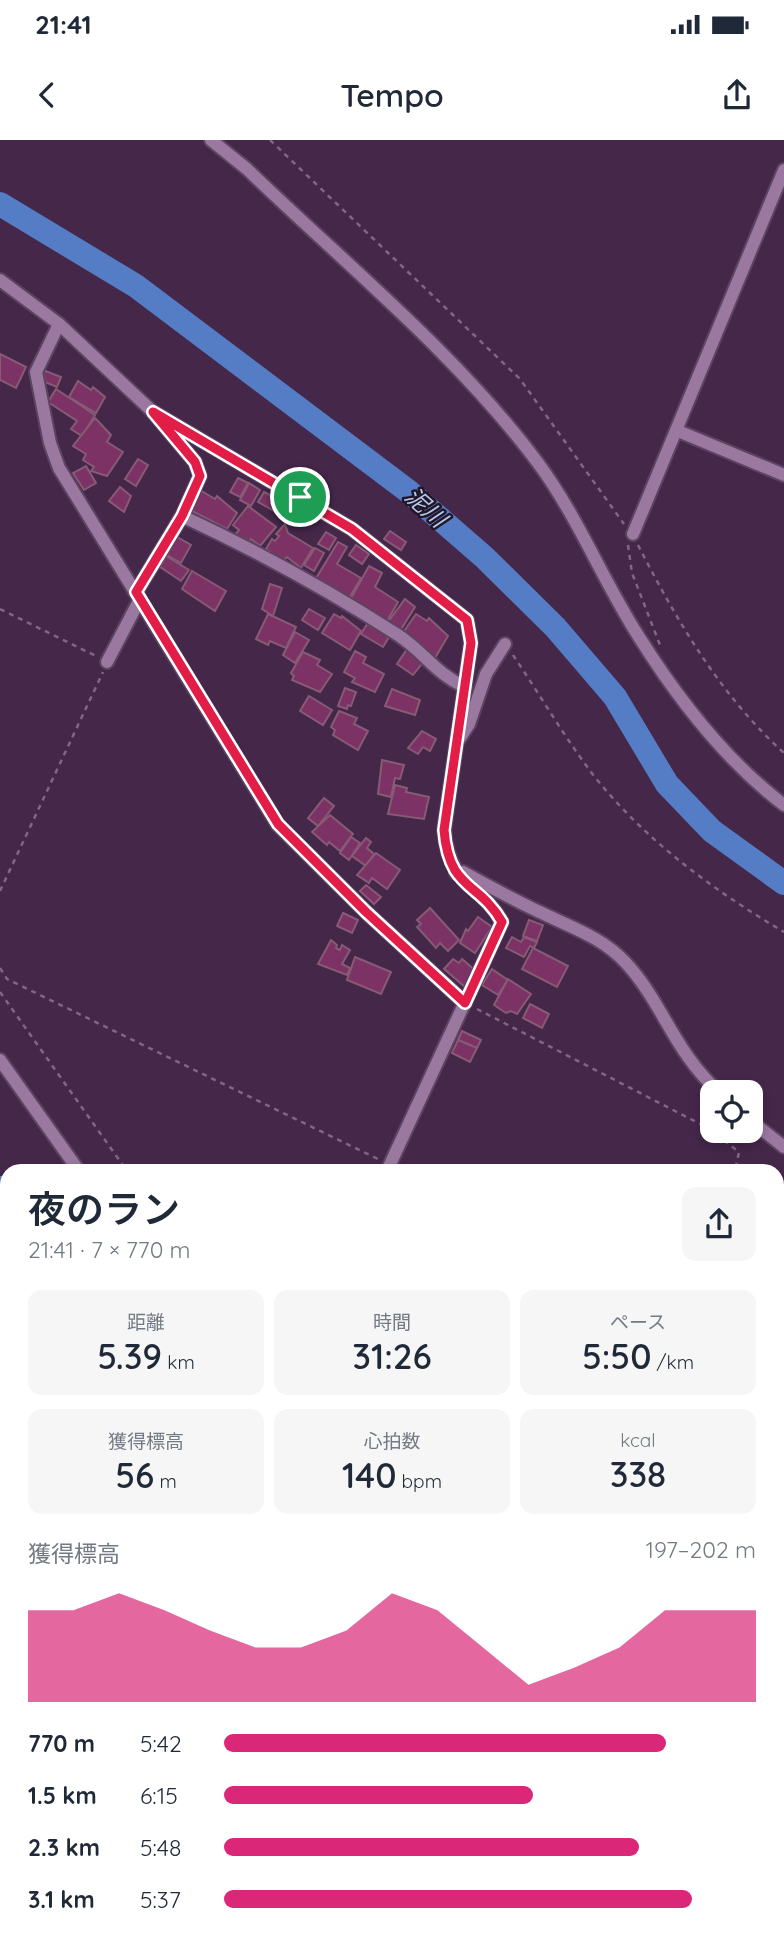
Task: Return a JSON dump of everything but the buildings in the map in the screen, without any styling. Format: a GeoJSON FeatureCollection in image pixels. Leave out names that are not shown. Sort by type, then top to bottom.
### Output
{"type":"FeatureCollection","features":[{"type":"Feature","properties":{"kind":"street"},"geometry":{"type":"LineString","coordinates":[[211,140],[247,169],[493,408],[539,464],[639,637],[682,700],[712,737],[784,805]]}},
{"type":"Feature","properties":{"kind":"street"},"geometry":{"type":"LineString","coordinates":[[632,534],[678,431],[784,170]]}},
{"type":"Feature","properties":{"kind":"street"},"geometry":{"type":"LineString","coordinates":[[0,280],[59,324],[153,412],[195,462],[200,476],[107,662]]}},
{"type":"Feature","properties":{"kind":"street"},"geometry":{"type":"LineString","coordinates":[[59,324],[36,372],[50,443],[59,468],[278,824],[366,912],[465,1003]]}},
{"type":"Feature","properties":{"kind":"street"},"geometry":{"type":"LineString","coordinates":[[153,412],[352,529],[467,620],[471,643],[444,830],[446,852],[455,873],[497,912],[502,922],[390,1164]]}},
{"type":"Feature","properties":{"kind":"street"},"geometry":{"type":"LineString","coordinates":[[678,431],[784,475]]}},
{"type":"Feature","properties":{"kind":"street"},"geometry":{"type":"LineString","coordinates":[[182,516],[268,556],[319,585],[400,636],[422,652],[433,668],[465,687]]}},
{"type":"Feature","properties":{"kind":"street"},"geometry":{"type":"LineString","coordinates":[[456,745],[469,724],[486,674],[505,644]]}},
{"type":"Feature","properties":{"kind":"street"},"geometry":{"type":"LineString","coordinates":[[455,873],[463,872],[501,894],[596,937],[644,983],[685,1055],[708,1080]]}},
{"type":"Feature","properties":{"kind":"street"},"geometry":{"type":"LineString","coordinates":[[0,1060],[74,1164]]}},
{"type":"Feature","properties":{"kind":"street"},"geometry":{"type":"LineString","coordinates":[[763,1130],[784,1147]]}},
{"type":"Feature","properties":{"kind":"path"},"geometry":{"type":"LineString","coordinates":[[270,140],[520,379],[632,534],[685,632],[730,698],[784,753]]}},
{"type":"Feature","properties":{"kind":"path"},"geometry":{"type":"LineString","coordinates":[[632,534],[627,544],[632,573],[662,649]]}},
{"type":"Feature","properties":{"kind":"path"},"geometry":{"type":"LineString","coordinates":[[0,609],[107,662],[0,891]]}},
{"type":"Feature","properties":{"kind":"path"},"geometry":{"type":"LineString","coordinates":[[505,644],[594,776],[656,842],[730,899],[784,932]]}},
{"type":"Feature","properties":{"kind":"path"},"geometry":{"type":"LineString","coordinates":[[0,968],[7,979],[380,1164]]}},
{"type":"Feature","properties":{"kind":"path"},"geometry":{"type":"LineString","coordinates":[[0,992],[122,1164]]}},
{"type":"Feature","properties":{"kind":"path"},"geometry":{"type":"LineString","coordinates":[[465,1003],[708,1128],[739,1152],[736,1164]]}},
{"type":"Feature","properties":{"kind":"waterway","name":"泥川"},"geometry":{"type":"LineString","coordinates":[[0,204],[136,286],[408,491],[484,557],[555,627],[615,697],[667,784],[712,831],[784,883]]}},
{"type":"Feature","properties":{"kind":"route"},"geometry":{"type":"LineString","coordinates":[[153,412],[300,497],[352,529],[467,620],[471,643],[444,830],[446,852],[455,873],[497,912],[502,922],[465,1003],[289,838],[136,592],[182,516],[200,476],[195,462],[153,412]]}}]}
